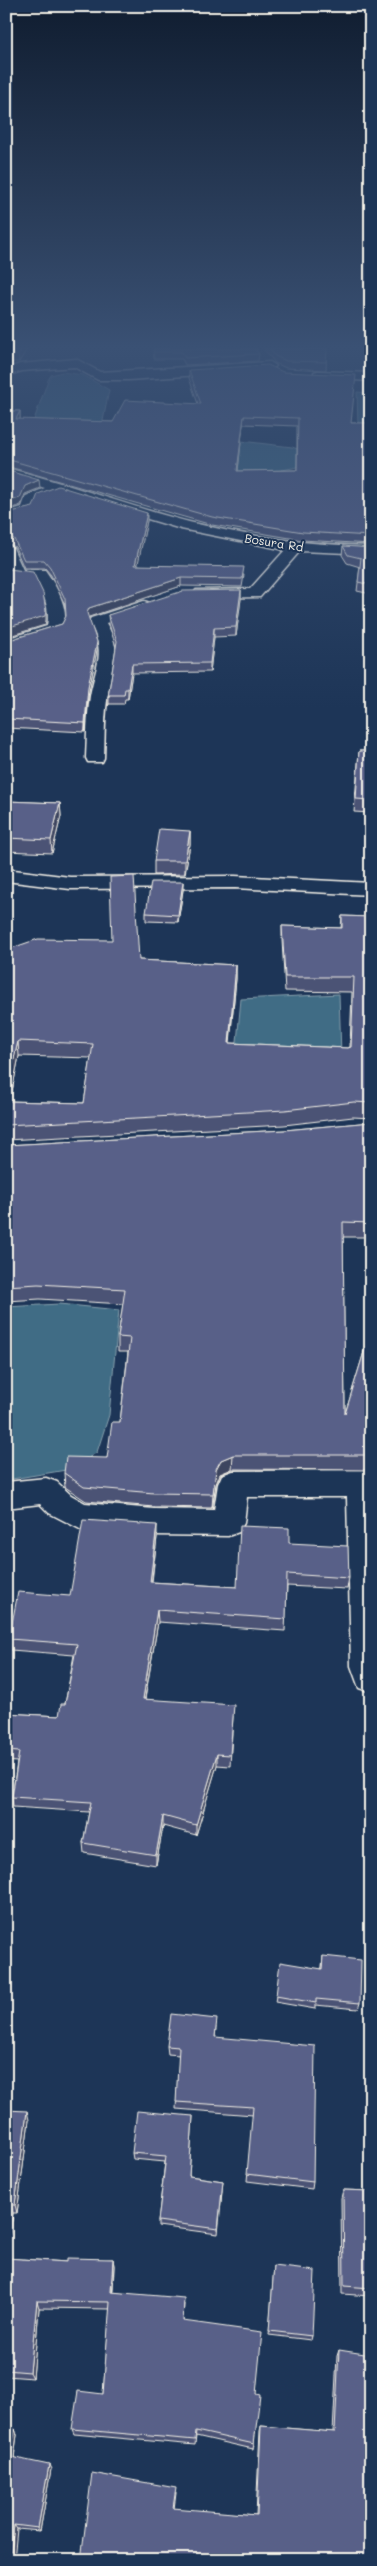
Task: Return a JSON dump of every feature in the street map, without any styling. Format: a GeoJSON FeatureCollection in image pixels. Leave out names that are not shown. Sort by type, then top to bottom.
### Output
{"type":"FeatureCollection","features":[{"type":"Feature","properties":{"kind":"street","name":"Bosura Rd"},"geometry":{"type":"LineString","coordinates":[[6,472],[212,532],[295,548],[371,550]]}},
{"type":"Feature","properties":{"kind":"street"},"geometry":{"type":"LineString","coordinates":[[6,516],[28,510],[31,498],[59,487]]}},
{"type":"Feature","properties":{"kind":"street"},"geometry":{"type":"LineString","coordinates":[[6,548],[17,575],[40,573],[51,590],[57,623],[55,629],[6,644]]}},
{"type":"Feature","properties":{"kind":"street"},"geometry":{"type":"LineString","coordinates":[[182,593],[254,594],[295,548]]}},
{"type":"Feature","properties":{"kind":"street"},"geometry":{"type":"LineString","coordinates":[[95,758],[99,696],[109,658],[104,633],[97,621],[163,599]]}},
{"type":"Feature","properties":{"kind":"street"},"geometry":{"type":"LineString","coordinates":[[6,875],[70,883],[235,882],[340,886],[371,890]]}},
{"type":"Feature","properties":{"kind":"street"},"geometry":{"type":"LineString","coordinates":[[6,1495],[46,1491],[60,1504],[80,1516],[154,1522],[228,1523],[233,1484],[367,1483],[368,1666],[371,1677]]}},
{"type":"Feature","properties":{"kind":"water"},"geometry":{"type":"Polygon","coordinates":[[[232,469],[288,469],[238,479],[232,469]]]}},
{"type":"Feature","properties":{"kind":"water"},"geometry":{"type":"Polygon","coordinates":[[[339,994],[341,1055],[236,1053],[241,999],[339,994]]]}},
{"type":"Feature","properties":{"kind":"water"},"geometry":{"type":"Polygon","coordinates":[[[59,1304],[119,1310],[109,1415],[97,1452],[72,1469],[6,1480],[6,1307],[59,1304]]]}},
{"type":"Feature","properties":{"kind":"building"},"geometry":{"type":"Polygon","coordinates":[[[41,469],[237,469],[237,471],[371,469],[371,536],[303,532],[212,517],[41,469]]]}},
{"type":"Feature","properties":{"kind":"building"},"geometry":{"type":"Polygon","coordinates":[[[6,470],[39,480],[25,486],[20,498],[6,502],[6,470]]]}},
{"type":"Feature","properties":{"kind":"building"},"geometry":{"type":"Polygon","coordinates":[[[58,486],[147,513],[135,565],[244,567],[242,579],[181,578],[89,608],[87,613],[97,642],[88,687],[85,723],[6,719],[6,641],[62,624],[66,616],[65,599],[50,567],[44,560],[24,560],[14,539],[6,535],[6,513],[33,507],[38,494],[58,486]]]}},
{"type":"Feature","properties":{"kind":"building"},"geometry":{"type":"Polygon","coordinates":[[[343,546],[371,548],[371,585],[358,582],[361,558],[348,555],[343,546]]]}},
{"type":"Feature","properties":{"kind":"building"},"geometry":{"type":"Polygon","coordinates":[[[6,564],[9,569],[33,572],[43,593],[45,616],[6,628],[6,564]]]}},
{"type":"Feature","properties":{"kind":"building"},"geometry":{"type":"Polygon","coordinates":[[[241,590],[236,627],[214,628],[210,663],[132,664],[128,689],[125,689],[124,695],[109,695],[108,697],[117,641],[108,615],[183,591],[241,590]]]}},
{"type":"Feature","properties":{"kind":"building"},"geometry":{"type":"Polygon","coordinates":[[[359,751],[371,751],[371,800],[356,799],[359,751]]]}},
{"type":"Feature","properties":{"kind":"building"},"geometry":{"type":"Polygon","coordinates":[[[6,801],[60,803],[51,840],[6,838],[6,801]]]}},
{"type":"Feature","properties":{"kind":"building"},"geometry":{"type":"Polygon","coordinates":[[[159,829],[190,831],[185,861],[154,861],[159,829]]]}},
{"type":"Feature","properties":{"kind":"building"},"geometry":{"type":"Polygon","coordinates":[[[134,876],[139,960],[236,965],[229,1043],[351,1047],[354,977],[285,977],[282,926],[342,928],[342,916],[371,917],[371,1103],[354,1102],[285,1110],[6,1125],[6,1101],[84,1103],[93,1044],[18,1041],[6,1095],[6,950],[38,939],[112,940],[110,877],[134,876]]]}},
{"type":"Feature","properties":{"kind":"building"},"geometry":{"type":"Polygon","coordinates":[[[151,882],[183,882],[178,915],[146,913],[151,882]]]}},
{"type":"Feature","properties":{"kind":"building"},"geometry":{"type":"Polygon","coordinates":[[[371,1122],[371,1223],[343,1222],[345,1414],[371,1329],[371,1455],[233,1455],[221,1460],[216,1469],[213,1494],[154,1493],[84,1487],[64,1473],[66,1457],[107,1458],[112,1422],[120,1422],[130,1338],[118,1337],[125,1289],[38,1284],[6,1286],[6,1145],[285,1130],[371,1122]]]}},
{"type":"Feature","properties":{"kind":"building"},"geometry":{"type":"Polygon","coordinates":[[[83,1520],[157,1525],[150,1582],[237,1587],[240,1526],[289,1528],[289,1543],[348,1546],[349,1578],[287,1574],[286,1619],[157,1610],[143,1699],[234,1705],[230,1755],[217,1754],[196,1825],[163,1816],[156,1855],[83,1843],[91,1802],[12,1797],[19,1752],[6,1751],[6,1713],[59,1716],[61,1704],[65,1704],[77,1644],[9,1639],[18,1592],[70,1596],[83,1520]]]}},
{"type":"Feature","properties":{"kind":"building"},"geometry":{"type":"Polygon","coordinates":[[[323,1956],[361,1960],[360,2003],[316,1999],[316,2003],[276,1996],[280,1962],[322,1969],[323,1956]]]}},
{"type":"Feature","properties":{"kind":"building"},"geometry":{"type":"Polygon","coordinates":[[[171,2014],[217,2019],[215,2037],[315,2046],[313,2182],[247,2174],[253,2107],[176,2102],[179,2047],[167,2046],[171,2014]]]}},
{"type":"Feature","properties":{"kind":"building"},"geometry":{"type":"Polygon","coordinates":[[[6,2110],[27,2111],[15,2205],[11,2205],[6,2234],[6,2110]]]}},
{"type":"Feature","properties":{"kind":"building"},"geometry":{"type":"Polygon","coordinates":[[[137,2111],[193,2116],[189,2176],[223,2181],[218,2229],[158,2221],[166,2156],[132,2153],[137,2111]]]}},
{"type":"Feature","properties":{"kind":"building"},"geometry":{"type":"Polygon","coordinates":[[[343,2190],[371,2191],[371,2288],[344,2286],[343,2190]]]}},
{"type":"Feature","properties":{"kind":"building"},"geometry":{"type":"Polygon","coordinates":[[[6,2258],[67,2262],[67,2258],[113,2259],[111,2292],[184,2298],[183,2321],[262,2332],[256,2394],[260,2395],[254,2444],[196,2431],[195,2440],[72,2429],[78,2391],[103,2394],[110,2302],[37,2301],[30,2372],[6,2370],[6,2258]]]}},
{"type":"Feature","properties":{"kind":"building"},"geometry":{"type":"Polygon","coordinates":[[[274,2266],[315,2271],[312,2336],[269,2331],[274,2266]]]}},
{"type":"Feature","properties":{"kind":"building"},"geometry":{"type":"Polygon","coordinates":[[[339,2350],[371,2355],[371,2535],[367,2560],[81,2560],[92,2473],[176,2488],[173,2508],[257,2515],[261,2426],[335,2432],[339,2350]]]}},
{"type":"Feature","properties":{"kind":"building"},"geometry":{"type":"Polygon","coordinates":[[[6,2429],[15,2429],[11,2457],[49,2465],[38,2528],[14,2525],[10,2560],[6,2560],[6,2429]]]}}]}
